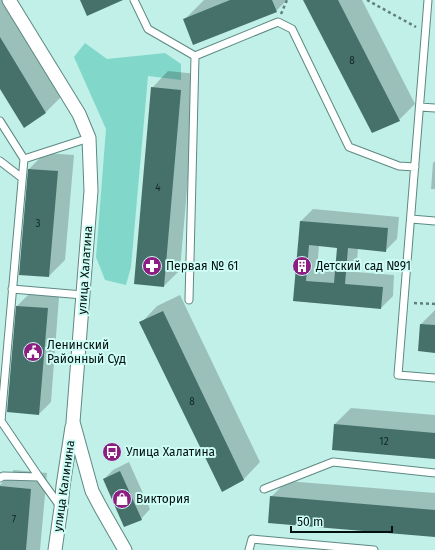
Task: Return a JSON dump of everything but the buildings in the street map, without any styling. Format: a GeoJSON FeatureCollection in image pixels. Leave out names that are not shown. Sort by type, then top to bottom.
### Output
{"type":"FeatureCollection","features":[{"type":"Feature","properties":{"kind":"street","name":"улица Халатина"},"geometry":{"type":"LineString","coordinates":[[9,0],[79,114],[89,138],[91,191],[73,422],[92,491],[125,550]]}},
{"type":"Feature","properties":{"kind":"street","name":"улица Калинина"},"geometry":{"type":"LineString","coordinates":[[55,550],[73,422]]}},
{"type":"Feature","properties":{"kind":"lane"},"geometry":{"type":"LineString","coordinates":[[134,0],[148,29],[195,56]]}},
{"type":"Feature","properties":{"kind":"lane"},"geometry":{"type":"LineString","coordinates":[[428,0],[398,375],[435,378]]}},
{"type":"Feature","properties":{"kind":"lane"},"geometry":{"type":"LineString","coordinates":[[195,56],[278,22],[292,28],[349,147],[399,166],[415,167]]}},
{"type":"Feature","properties":{"kind":"lane"},"geometry":{"type":"LineString","coordinates":[[189,300],[195,56]]}},
{"type":"Feature","properties":{"kind":"lane"},"geometry":{"type":"LineString","coordinates":[[420,107],[435,108]]}},
{"type":"Feature","properties":{"kind":"lane"},"geometry":{"type":"LineString","coordinates":[[0,121],[24,159],[1,421],[61,508]]}},
{"type":"Feature","properties":{"kind":"lane"},"geometry":{"type":"LineString","coordinates":[[24,159],[89,138]]}},
{"type":"Feature","properties":{"kind":"lane"},"geometry":{"type":"LineString","coordinates":[[0,161],[22,178]]}},
{"type":"Feature","properties":{"kind":"lane"},"geometry":{"type":"LineString","coordinates":[[411,219],[435,221]]}},
{"type":"Feature","properties":{"kind":"lane"},"geometry":{"type":"LineString","coordinates":[[12,288],[83,296]]}},
{"type":"Feature","properties":{"kind":"lane"},"geometry":{"type":"LineString","coordinates":[[264,489],[333,462],[435,473]]}},
{"type":"Feature","properties":{"kind":"lane"},"geometry":{"type":"LineString","coordinates":[[0,478],[2,476],[39,477]]}},
{"type":"Feature","properties":{"kind":"lane"},"geometry":{"type":"LineString","coordinates":[[249,550],[252,539],[374,550]]}},
{"type":"Feature","properties":{"kind":"path"},"geometry":{"type":"LineString","coordinates":[[278,22],[287,0]]}},
{"type":"Feature","properties":{"kind":"path"},"geometry":{"type":"LineString","coordinates":[[367,0],[426,32]]}},
{"type":"Feature","properties":{"kind":"path"},"geometry":{"type":"LineString","coordinates":[[404,303],[435,304]]}},
{"type":"Feature","properties":{"kind":"green space"},"geometry":{"type":"Polygon","coordinates":[[[85,43],[107,59],[165,53],[181,64],[181,80],[148,76],[131,267],[126,285],[105,280],[96,257],[106,129],[74,57],[85,43]]]}},
{"type":"Feature","properties":{"kind":"place","name":"Первая № 61"},"geometry":{"type":"Point","coordinates":[152,266]}},
{"type":"Feature","properties":{"kind":"place","name":"Детский сад №91"},"geometry":{"type":"Point","coordinates":[302,266]}},
{"type":"Feature","properties":{"kind":"place","name":"Ленинский Районный Суд"},"geometry":{"type":"Point","coordinates":[33,352]}},
{"type":"Feature","properties":{"kind":"place","name":"Улица Халатина"},"geometry":{"type":"Point","coordinates":[112,452]}},
{"type":"Feature","properties":{"kind":"place","name":"Виктория"},"geometry":{"type":"Point","coordinates":[122,499]}}]}
